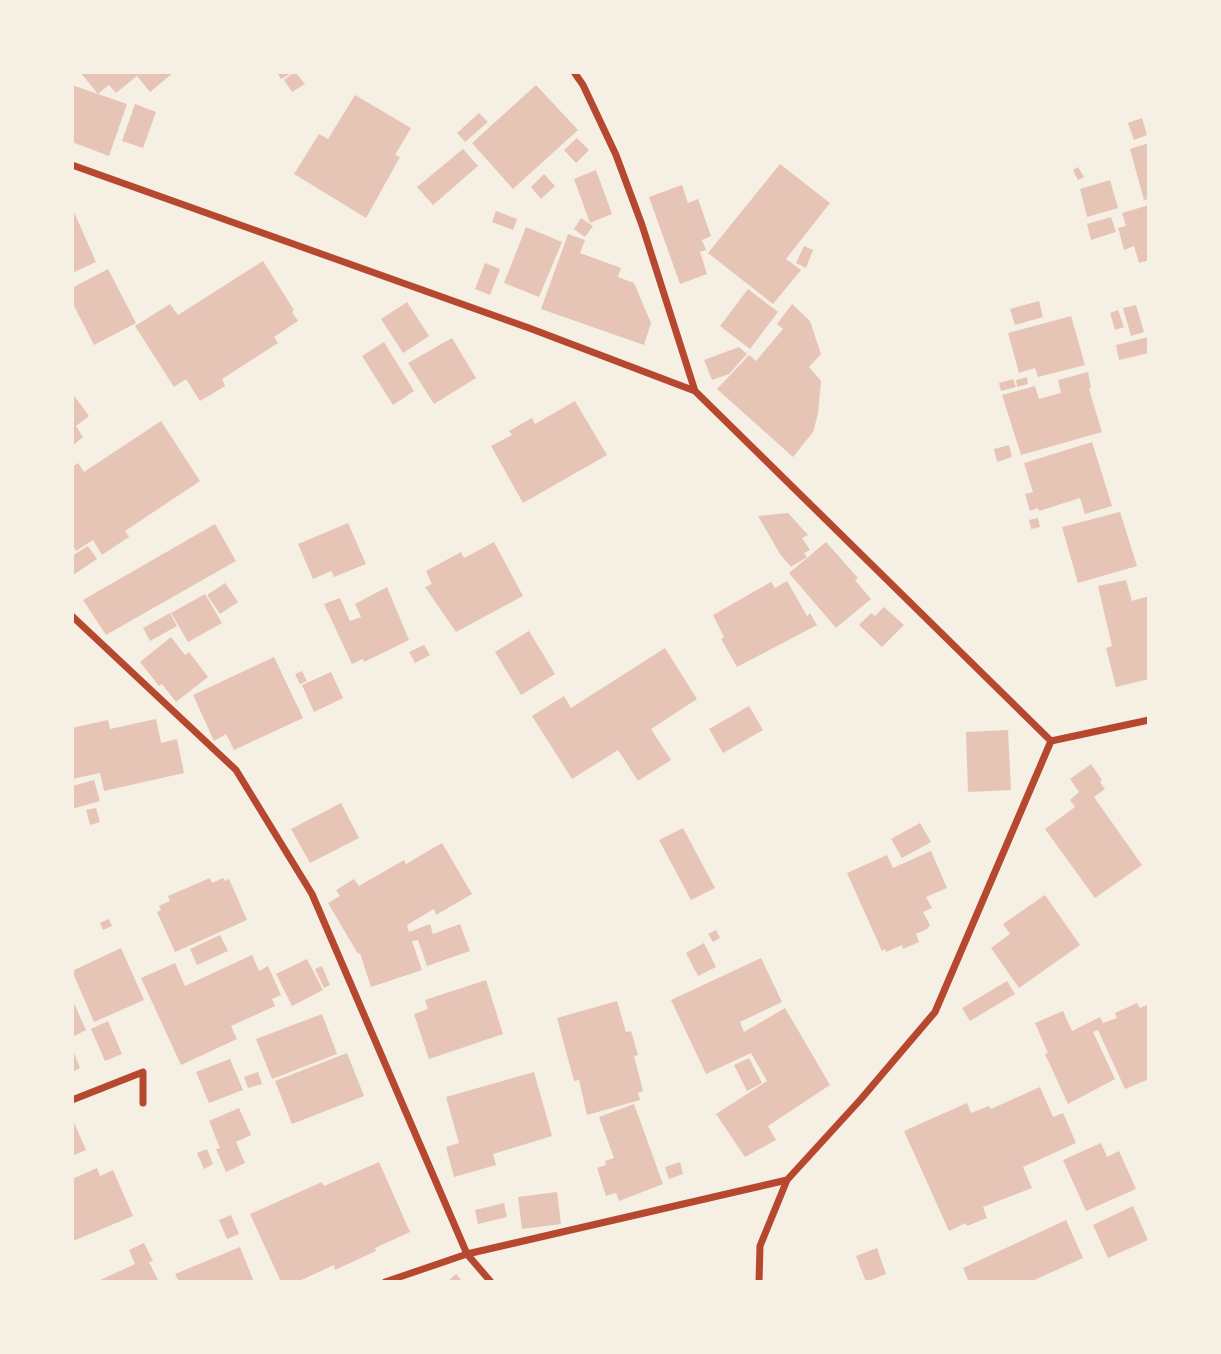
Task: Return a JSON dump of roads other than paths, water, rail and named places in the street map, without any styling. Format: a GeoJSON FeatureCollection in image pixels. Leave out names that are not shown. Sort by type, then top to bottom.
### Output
{"type":"FeatureCollection","features":[{"type":"Feature","properties":{"kind":"street"},"geometry":{"type":"LineString","coordinates":[[574,72],[583,85],[621,166],[695,391]]}},
{"type":"Feature","properties":{"kind":"street"},"geometry":{"type":"LineString","coordinates":[[72,165],[529,328],[695,391],[1051,741]]}},
{"type":"Feature","properties":{"kind":"street"},"geometry":{"type":"LineString","coordinates":[[72,616],[236,770],[243,781],[312,894],[467,1254],[491,1282]]}},
{"type":"Feature","properties":{"kind":"street"},"geometry":{"type":"LineString","coordinates":[[1051,741],[1149,720]]}},
{"type":"Feature","properties":{"kind":"street"},"geometry":{"type":"LineString","coordinates":[[758,1282],[760,1246],[787,1180],[935,1012],[1051,741]]}},
{"type":"Feature","properties":{"kind":"street"},"geometry":{"type":"LineString","coordinates":[[72,1100],[143,1072],[143,1103]]}},
{"type":"Feature","properties":{"kind":"street"},"geometry":{"type":"LineString","coordinates":[[385,1282],[467,1254],[787,1180]]}}]}
